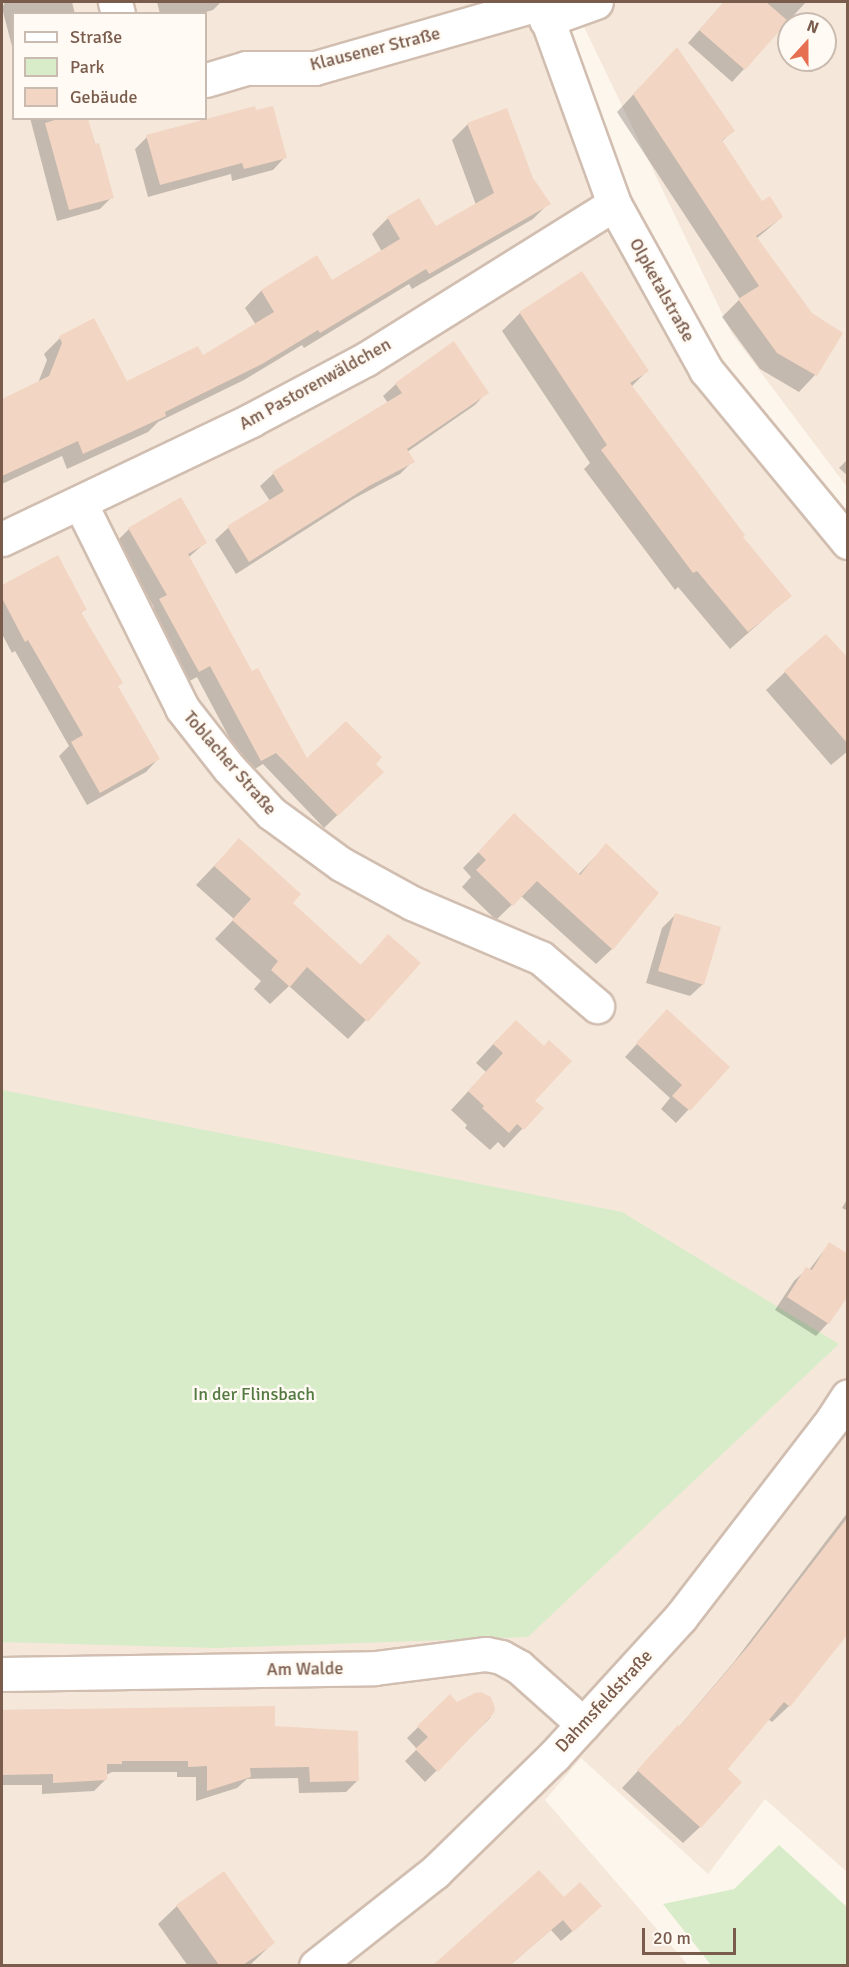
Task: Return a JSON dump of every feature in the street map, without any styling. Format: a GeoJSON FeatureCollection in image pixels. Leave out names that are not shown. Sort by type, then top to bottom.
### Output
{"type":"FeatureCollection","features":[{"type":"Feature","properties":{"kind":"street","name":"Klausener Straße"},"geometry":{"type":"LineString","coordinates":[[207,80],[246,68],[315,68],[543,8],[596,2]]}},
{"type":"Feature","properties":{"kind":"street","name":"Olpketalstraße"},"geometry":{"type":"LineString","coordinates":[[543,8],[614,204],[706,370],[848,542]]}},
{"type":"Feature","properties":{"kind":"street","name":"Am Pastorenwäldchen"},"geometry":{"type":"LineString","coordinates":[[2,539],[251,420],[366,359],[614,204]]}},
{"type":"Feature","properties":{"kind":"street","name":"Toblacher Straße"},"geometry":{"type":"LineString","coordinates":[[80,503],[182,708],[229,768],[271,813],[341,864],[412,903],[541,958],[597,1006]]}},
{"type":"Feature","properties":{"kind":"street","name":"Dahmsfeldstraße"},"geometry":{"type":"LineString","coordinates":[[316,1965],[435,1872],[583,1724],[680,1618],[833,1419],[848,1396]]}},
{"type":"Feature","properties":{"kind":"street","name":"Am Walde"},"geometry":{"type":"LineString","coordinates":[[2,1674],[375,1668],[486,1654],[501,1657],[519,1666],[583,1724]]}},
{"type":"Feature","properties":{"kind":"shaded area"},"geometry":{"type":"Polygon","coordinates":[[[2,2],[525,2],[692,375],[847,565],[847,1872],[765,1799],[708,1874],[581,1758],[545,1800],[688,1965],[2,1966],[2,2]]]}},
{"type":"Feature","properties":{"kind":"shaded area"},"geometry":{"type":"Polygon","coordinates":[[[572,2],[847,2],[847,487],[732,334],[572,2]]]}},
{"type":"Feature","properties":{"kind":"green space","name":"In der Flinsbach"},"geometry":{"type":"Polygon","coordinates":[[[2,1090],[622,1212],[839,1344],[528,1637],[215,1648],[2,1642],[2,1090]]]}},
{"type":"Feature","properties":{"kind":"green space"},"geometry":{"type":"Polygon","coordinates":[[[779,1845],[847,1907],[847,1965],[711,1965],[663,1904],[734,1889],[779,1845]]]}},
{"type":"Feature","properties":{"kind":"building"},"geometry":{"type":"Polygon","coordinates":[[[724,2],[766,2],[778,12],[777,34],[745,70],[699,30],[724,2]]]}},
{"type":"Feature","properties":{"kind":"building"},"geometry":{"type":"Polygon","coordinates":[[[677,47],[735,131],[722,140],[762,201],[770,196],[783,217],[756,236],[812,313],[843,333],[817,376],[777,353],[738,299],[759,286],[633,94],[677,47]]]}},
{"type":"Feature","properties":{"kind":"building"},"geometry":{"type":"Polygon","coordinates":[[[255,106],[256,110],[273,106],[287,158],[244,169],[242,163],[160,185],[146,135],[255,106]]]}},
{"type":"Feature","properties":{"kind":"building"},"geometry":{"type":"Polygon","coordinates":[[[507,108],[533,178],[551,204],[429,274],[426,269],[320,333],[318,330],[262,364],[165,412],[166,416],[83,454],[78,441],[2,476],[2,399],[49,376],[62,343],[59,336],[94,318],[127,381],[198,346],[203,355],[274,312],[261,290],[317,255],[332,280],[400,239],[387,217],[419,198],[436,226],[494,193],[467,123],[507,108]]]}},
{"type":"Feature","properties":{"kind":"building"},"geometry":{"type":"Polygon","coordinates":[[[55,120],[89,120],[95,144],[99,143],[114,198],[69,210],[45,123],[55,120]]]}},
{"type":"Feature","properties":{"kind":"building"},"geometry":{"type":"Polygon","coordinates":[[[582,271],[649,371],[630,383],[745,535],[743,537],[792,596],[748,632],[697,571],[693,573],[601,450],[607,445],[519,312],[582,271]]]}},
{"type":"Feature","properties":{"kind":"building"},"geometry":{"type":"Polygon","coordinates":[[[454,341],[489,393],[407,449],[415,462],[369,486],[249,562],[227,526],[284,491],[272,472],[402,393],[395,383],[454,341]]]}},
{"type":"Feature","properties":{"kind":"building"},"geometry":{"type":"Polygon","coordinates":[[[181,497],[207,543],[188,554],[252,671],[258,668],[307,758],[346,721],[382,757],[376,764],[384,772],[338,816],[276,753],[261,761],[210,666],[199,672],[159,599],[167,595],[128,528],[181,497]]]}},
{"type":"Feature","properties":{"kind":"building"},"geometry":{"type":"Polygon","coordinates":[[[58,555],[87,610],[81,612],[123,683],[118,686],[160,759],[100,793],[71,742],[83,735],[28,640],[25,642],[2,598],[2,585],[58,555]]]}},
{"type":"Feature","properties":{"kind":"building"},"geometry":{"type":"Polygon","coordinates":[[[826,634],[848,658],[848,744],[784,671],[826,634]]]}},
{"type":"Feature","properties":{"kind":"building"},"geometry":{"type":"Polygon","coordinates":[[[514,813],[580,875],[606,843],[659,893],[613,950],[537,881],[513,906],[476,870],[486,860],[478,852],[514,813]]]}},
{"type":"Feature","properties":{"kind":"building"},"geometry":{"type":"Polygon","coordinates":[[[239,838],[301,894],[293,903],[361,965],[388,934],[421,963],[368,1022],[307,967],[290,987],[271,970],[278,961],[232,920],[251,899],[214,866],[239,838]]]}},
{"type":"Feature","properties":{"kind":"building"},"geometry":{"type":"Polygon","coordinates":[[[675,913],[721,927],[704,985],[658,971],[675,913]]]}},
{"type":"Feature","properties":{"kind":"building"},"geometry":{"type":"Polygon","coordinates":[[[667,1009],[730,1067],[690,1111],[672,1096],[682,1085],[636,1043],[667,1009]]]}},
{"type":"Feature","properties":{"kind":"building"},"geometry":{"type":"Polygon","coordinates":[[[516,1020],[544,1046],[549,1040],[572,1061],[535,1101],[544,1108],[524,1130],[517,1124],[509,1133],[482,1108],[484,1106],[468,1091],[503,1053],[493,1044],[516,1020]]]}},
{"type":"Feature","properties":{"kind":"building"},"geometry":{"type":"Polygon","coordinates":[[[829,1242],[848,1254],[848,1296],[829,1324],[787,1297],[806,1267],[812,1270],[829,1242]]]}},
{"type":"Feature","properties":{"kind":"building"},"geometry":{"type":"Polygon","coordinates":[[[848,1517],[848,1634],[790,1707],[784,1702],[728,1769],[742,1782],[701,1828],[637,1770],[678,1725],[680,1726],[750,1644],[848,1517]]]}},
{"type":"Feature","properties":{"kind":"building"},"geometry":{"type":"Polygon","coordinates":[[[481,1692],[491,1697],[495,1708],[494,1713],[438,1772],[415,1749],[428,1737],[417,1726],[450,1694],[457,1702],[481,1692]]]}},
{"type":"Feature","properties":{"kind":"building"},"geometry":{"type":"Polygon","coordinates":[[[275,1706],[275,1726],[358,1731],[359,1781],[310,1782],[309,1767],[250,1768],[251,1777],[207,1791],[207,1766],[188,1767],[188,1761],[122,1761],[122,1764],[107,1764],[107,1780],[53,1783],[53,1774],[2,1775],[2,1710],[275,1706]]]}},
{"type":"Feature","properties":{"kind":"building"},"geometry":{"type":"Polygon","coordinates":[[[539,1870],[564,1897],[580,1882],[602,1906],[573,1932],[563,1920],[510,1965],[433,1965],[539,1870]]]}},
{"type":"Feature","properties":{"kind":"building"},"geometry":{"type":"Polygon","coordinates":[[[224,1871],[275,1943],[243,1965],[219,1965],[176,1905],[224,1871]]]}}]}
